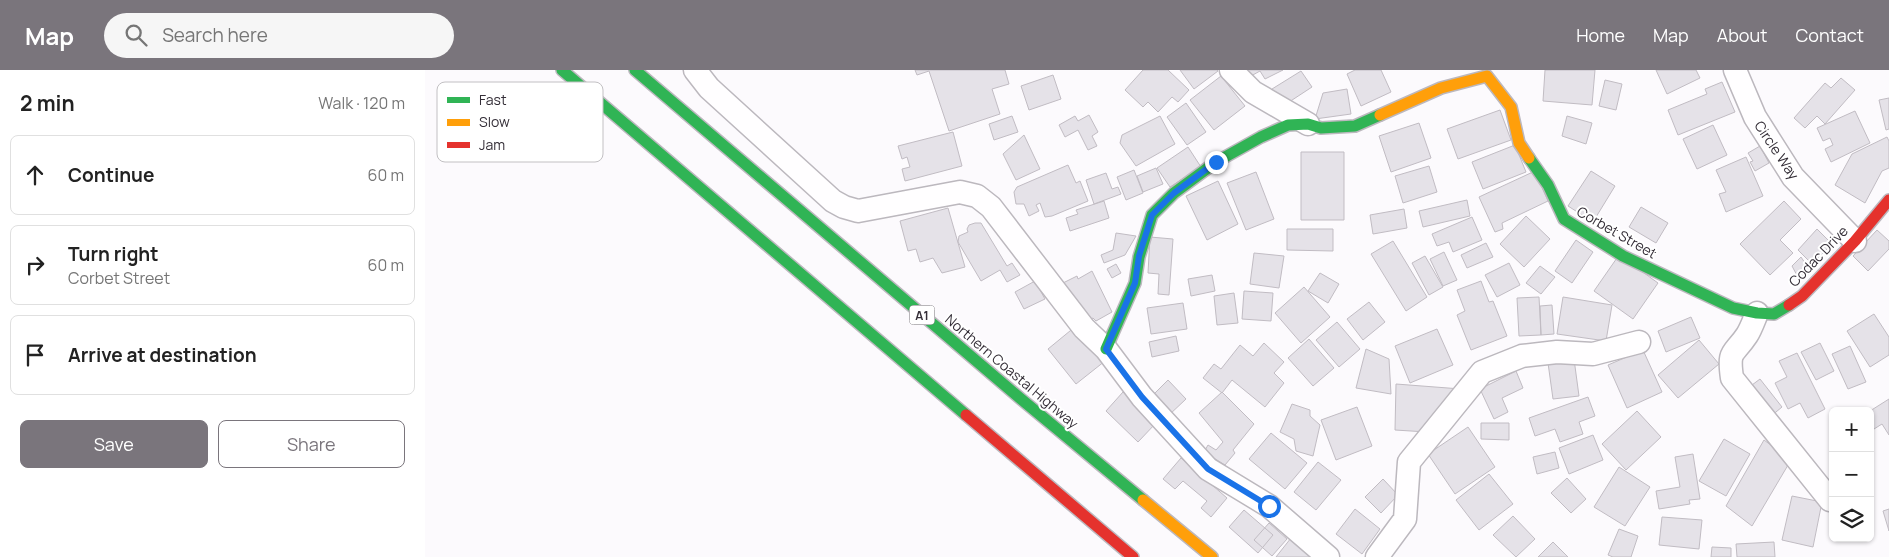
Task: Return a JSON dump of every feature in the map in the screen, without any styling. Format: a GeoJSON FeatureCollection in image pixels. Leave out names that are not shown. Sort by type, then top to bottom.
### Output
{"type":"FeatureCollection","features":[{"type":"Feature","properties":{"kind":"main road"},"geometry":{"type":"LineString","coordinates":[[561,70],[575,82]]}},
{"type":"Feature","properties":{"kind":"main road","name":"Northern Coastal Highway"},"geometry":{"type":"LineString","coordinates":[[635,70],[1021,399],[1212,557]]}},
{"type":"Feature","properties":{"kind":"main road","name":"Corbet Street"},"geometry":{"type":"LineString","coordinates":[[1106,349],[1135,283],[1139,256],[1152,215],[1174,193],[1216,162],[1261,137],[1288,125],[1308,124],[1321,128],[1355,126],[1441,88],[1487,76],[1511,107],[1519,144],[1549,185],[1564,219],[1623,256],[1733,308],[1757,313]]}},
{"type":"Feature","properties":{"kind":"main road"},"geometry":{"type":"LineString","coordinates":[[603,106],[1133,557]]}},
{"type":"Feature","properties":{"kind":"main road","name":"Codac Drive"},"geometry":{"type":"LineString","coordinates":[[1757,313],[1774,314],[1802,296],[1855,241],[1889,200]]}},
{"type":"Feature","properties":{"kind":"street"},"geometry":{"type":"LineString","coordinates":[[695,70],[709,88],[833,201],[844,207],[858,211],[960,192],[977,196],[991,207],[1084,328],[1106,349],[1142,397],[1208,469],[1269,506],[1328,557]]}},
{"type":"Feature","properties":{"kind":"street"},"geometry":{"type":"LineString","coordinates":[[1231,70],[1253,92],[1308,124]]}},
{"type":"Feature","properties":{"kind":"street","name":"Circle Way"},"geometry":{"type":"LineString","coordinates":[[1735,70],[1755,117],[1793,177],[1855,241]]}},
{"type":"Feature","properties":{"kind":"street"},"geometry":{"type":"LineString","coordinates":[[1757,313],[1747,335],[1733,351],[1730,363],[1731,378],[1829,499]]}},
{"type":"Feature","properties":{"kind":"street"},"geometry":{"type":"LineString","coordinates":[[1377,557],[1405,519],[1409,462],[1482,372],[1523,356],[1557,352],[1593,354],[1639,342]]}},
{"type":"Feature","properties":{"kind":"building"},"geometry":{"type":"Polygon","coordinates":[[[915,70],[1005,70],[1009,84],[992,89],[1000,114],[949,131],[929,71],[917,75],[915,70]]]}},
{"type":"Feature","properties":{"kind":"building"},"geometry":{"type":"Polygon","coordinates":[[[1143,70],[1168,70],[1189,90],[1178,102],[1172,97],[1158,112],[1148,102],[1143,107],[1125,90],[1143,70]]]}},
{"type":"Feature","properties":{"kind":"building"},"geometry":{"type":"Polygon","coordinates":[[[1180,70],[1217,70],[1218,71],[1194,89],[1180,70]]]}},
{"type":"Feature","properties":{"kind":"building"},"geometry":{"type":"Polygon","coordinates":[[[1248,70],[1283,70],[1265,79],[1260,71],[1251,76],[1248,70]]]}},
{"type":"Feature","properties":{"kind":"building"},"geometry":{"type":"Polygon","coordinates":[[[1355,70],[1381,70],[1391,92],[1361,106],[1347,74],[1355,70]]]}},
{"type":"Feature","properties":{"kind":"building"},"geometry":{"type":"Polygon","coordinates":[[[1545,70],[1595,70],[1592,105],[1543,101],[1545,70]]]}},
{"type":"Feature","properties":{"kind":"building"},"geometry":{"type":"Polygon","coordinates":[[[1656,70],[1696,70],[1700,78],[1667,94],[1656,70]]]}},
{"type":"Feature","properties":{"kind":"building"},"geometry":{"type":"Polygon","coordinates":[[[1301,71],[1312,87],[1283,106],[1272,89],[1301,71]]]}},
{"type":"Feature","properties":{"kind":"building"},"geometry":{"type":"Polygon","coordinates":[[[1053,75],[1061,99],[1029,110],[1021,86],[1053,75]]]}},
{"type":"Feature","properties":{"kind":"building"},"geometry":{"type":"Polygon","coordinates":[[[1221,76],[1245,106],[1214,130],[1190,100],[1221,76]]]}},
{"type":"Feature","properties":{"kind":"building"},"geometry":{"type":"Polygon","coordinates":[[[1841,78],[1855,90],[1825,124],[1817,116],[1805,128],[1794,118],[1825,83],[1831,88],[1841,78]]]}},
{"type":"Feature","properties":{"kind":"building"},"geometry":{"type":"Polygon","coordinates":[[[1605,80],[1622,84],[1616,110],[1599,106],[1605,80]]]}},
{"type":"Feature","properties":{"kind":"building"},"geometry":{"type":"Polygon","coordinates":[[[1722,82],[1735,112],[1678,135],[1668,110],[1707,94],[1705,89],[1722,82]]]}},
{"type":"Feature","properties":{"kind":"building"},"geometry":{"type":"Polygon","coordinates":[[[1347,89],[1351,114],[1315,119],[1323,93],[1347,89]]]}},
{"type":"Feature","properties":{"kind":"building"},"geometry":{"type":"Polygon","coordinates":[[[1889,98],[1889,129],[1886,130],[1879,100],[1889,98]]]}},
{"type":"Feature","properties":{"kind":"building"},"geometry":{"type":"Polygon","coordinates":[[[1186,103],[1206,132],[1187,145],[1167,117],[1186,103]]]}},
{"type":"Feature","properties":{"kind":"building"},"geometry":{"type":"Polygon","coordinates":[[[1500,110],[1511,140],[1458,159],[1447,129],[1500,110]]]}},
{"type":"Feature","properties":{"kind":"building"},"geometry":{"type":"Polygon","coordinates":[[[1855,111],[1870,143],[1831,162],[1825,149],[1833,145],[1830,138],[1823,141],[1817,128],[1855,111]]]}},
{"type":"Feature","properties":{"kind":"building"},"geometry":{"type":"Polygon","coordinates":[[[1089,115],[1098,132],[1092,136],[1097,146],[1088,150],[1078,130],[1065,137],[1059,125],[1075,116],[1078,121],[1089,115]]]}},
{"type":"Feature","properties":{"kind":"building"},"geometry":{"type":"Polygon","coordinates":[[[1012,116],[1018,132],[994,140],[989,124],[1012,116]]]}},
{"type":"Feature","properties":{"kind":"building"},"geometry":{"type":"Polygon","coordinates":[[[1160,116],[1175,144],[1136,166],[1120,143],[1122,135],[1160,116]]]}},
{"type":"Feature","properties":{"kind":"building"},"geometry":{"type":"Polygon","coordinates":[[[1567,116],[1592,123],[1586,144],[1562,136],[1567,116]]]}},
{"type":"Feature","properties":{"kind":"building"},"geometry":{"type":"Polygon","coordinates":[[[1419,123],[1431,158],[1391,172],[1379,136],[1419,123]]]}},
{"type":"Feature","properties":{"kind":"building"},"geometry":{"type":"Polygon","coordinates":[[[1713,125],[1727,155],[1697,169],[1683,139],[1713,125]]]}},
{"type":"Feature","properties":{"kind":"building"},"geometry":{"type":"Polygon","coordinates":[[[953,132],[962,166],[905,181],[902,169],[910,167],[907,157],[902,159],[898,146],[953,132]]]}},
{"type":"Feature","properties":{"kind":"building"},"geometry":{"type":"Polygon","coordinates":[[[1024,135],[1040,169],[1016,180],[1003,154],[1024,135]]]}},
{"type":"Feature","properties":{"kind":"building"},"geometry":{"type":"Polygon","coordinates":[[[1887,137],[1889,141],[1889,168],[1882,171],[1865,203],[1835,185],[1852,154],[1887,137]]]}},
{"type":"Feature","properties":{"kind":"building"},"geometry":{"type":"Polygon","coordinates":[[[1515,145],[1526,172],[1483,189],[1472,162],[1515,145]]]}},
{"type":"Feature","properties":{"kind":"building"},"geometry":{"type":"Polygon","coordinates":[[[1760,146],[1769,163],[1755,171],[1750,162],[1753,161],[1748,153],[1760,146]]]}},
{"type":"Feature","properties":{"kind":"building"},"geometry":{"type":"Polygon","coordinates":[[[1188,147],[1201,167],[1170,187],[1157,168],[1188,147]]]}},
{"type":"Feature","properties":{"kind":"building"},"geometry":{"type":"Polygon","coordinates":[[[1301,152],[1344,152],[1344,220],[1301,220],[1301,152]]]}},
{"type":"Feature","properties":{"kind":"building"},"geometry":{"type":"Polygon","coordinates":[[[1746,157],[1763,196],[1726,212],[1719,194],[1726,192],[1716,170],[1746,157]]]}},
{"type":"Feature","properties":{"kind":"building"},"geometry":{"type":"Polygon","coordinates":[[[1068,165],[1076,183],[1080,181],[1088,201],[1052,216],[1045,217],[1040,203],[1036,205],[1039,211],[1029,216],[1024,204],[1016,204],[1014,192],[1017,187],[1068,165]]]}},
{"type":"Feature","properties":{"kind":"building"},"geometry":{"type":"Polygon","coordinates":[[[1429,166],[1437,192],[1403,203],[1395,176],[1429,166]]]}},
{"type":"Feature","properties":{"kind":"building"},"geometry":{"type":"Polygon","coordinates":[[[1156,168],[1163,184],[1143,192],[1137,176],[1156,168]]]}},
{"type":"Feature","properties":{"kind":"building"},"geometry":{"type":"Polygon","coordinates":[[[1134,170],[1143,193],[1126,200],[1117,177],[1134,170]]]}},
{"type":"Feature","properties":{"kind":"building"},"geometry":{"type":"Polygon","coordinates":[[[1535,171],[1548,201],[1502,223],[1503,229],[1495,232],[1479,197],[1535,171]]]}},
{"type":"Feature","properties":{"kind":"building"},"geometry":{"type":"Polygon","coordinates":[[[1591,171],[1615,186],[1593,222],[1568,206],[1591,171]]]}},
{"type":"Feature","properties":{"kind":"building"},"geometry":{"type":"Polygon","coordinates":[[[1256,172],[1274,219],[1246,230],[1227,183],[1256,172]]]}},
{"type":"Feature","properties":{"kind":"building"},"geometry":{"type":"Polygon","coordinates":[[[1106,173],[1112,189],[1118,187],[1121,194],[1094,204],[1086,180],[1106,173]]]}},
{"type":"Feature","properties":{"kind":"building"},"geometry":{"type":"Polygon","coordinates":[[[1218,181],[1238,224],[1207,240],[1186,196],[1218,181]]]}},
{"type":"Feature","properties":{"kind":"building"},"geometry":{"type":"Polygon","coordinates":[[[1467,200],[1470,216],[1423,227],[1419,211],[1467,200]]]}},
{"type":"Feature","properties":{"kind":"building"},"geometry":{"type":"Polygon","coordinates":[[[1104,201],[1109,218],[1070,231],[1066,218],[1078,214],[1076,210],[1104,201]]]}},
{"type":"Feature","properties":{"kind":"building"},"geometry":{"type":"Polygon","coordinates":[[[1784,201],[1801,219],[1780,240],[1793,253],[1770,275],[1740,244],[1784,201]]]}},
{"type":"Feature","properties":{"kind":"building"},"geometry":{"type":"Polygon","coordinates":[[[1641,207],[1668,223],[1656,243],[1629,227],[1641,207]]]}},
{"type":"Feature","properties":{"kind":"building"},"geometry":{"type":"Polygon","coordinates":[[[948,208],[965,267],[942,273],[933,258],[920,262],[916,249],[908,251],[900,221],[948,208]]]}},
{"type":"Feature","properties":{"kind":"building"},"geometry":{"type":"Polygon","coordinates":[[[1404,209],[1407,228],[1373,234],[1370,215],[1404,209]]]}},
{"type":"Feature","properties":{"kind":"building"},"geometry":{"type":"Polygon","coordinates":[[[1526,216],[1550,239],[1524,267],[1500,244],[1526,216]]]}},
{"type":"Feature","properties":{"kind":"building"},"geometry":{"type":"Polygon","coordinates":[[[1472,217],[1482,240],[1453,252],[1449,242],[1437,246],[1432,234],[1472,217]]]}},
{"type":"Feature","properties":{"kind":"building"},"geometry":{"type":"Polygon","coordinates":[[[981,223],[1007,266],[1012,263],[1020,275],[1007,282],[1000,270],[981,281],[958,242],[959,236],[968,232],[969,225],[981,223]]]}},
{"type":"Feature","properties":{"kind":"building"},"geometry":{"type":"Polygon","coordinates":[[[1287,229],[1333,229],[1333,251],[1287,250],[1287,229]]]}},
{"type":"Feature","properties":{"kind":"building"},"geometry":{"type":"Polygon","coordinates":[[[1817,229],[1832,244],[1812,264],[1798,250],[1817,229]]]}},
{"type":"Feature","properties":{"kind":"building"},"geometry":{"type":"Polygon","coordinates":[[[1877,230],[1889,241],[1889,249],[1868,271],[1853,256],[1877,230]]]}},
{"type":"Feature","properties":{"kind":"building"},"geometry":{"type":"Polygon","coordinates":[[[1116,233],[1136,236],[1125,255],[1104,263],[1101,255],[1113,250],[1116,233]]]}},
{"type":"Feature","properties":{"kind":"building"},"geometry":{"type":"Polygon","coordinates":[[[1150,237],[1173,239],[1169,295],[1158,294],[1159,274],[1148,273],[1150,237]]]}},
{"type":"Feature","properties":{"kind":"building"},"geometry":{"type":"Polygon","coordinates":[[[1576,240],[1593,252],[1572,283],[1555,271],[1576,240]]]}},
{"type":"Feature","properties":{"kind":"building"},"geometry":{"type":"Polygon","coordinates":[[[1393,241],[1427,297],[1406,311],[1371,254],[1393,241]]]}},
{"type":"Feature","properties":{"kind":"building"},"geometry":{"type":"Polygon","coordinates":[[[1486,243],[1493,257],[1467,268],[1461,255],[1486,243]]]}},
{"type":"Feature","properties":{"kind":"building"},"geometry":{"type":"Polygon","coordinates":[[[1444,252],[1457,280],[1443,286],[1430,259],[1444,252]]]}},
{"type":"Feature","properties":{"kind":"building"},"geometry":{"type":"Polygon","coordinates":[[[1254,253],[1284,256],[1279,288],[1250,284],[1254,253]]]}},
{"type":"Feature","properties":{"kind":"building"},"geometry":{"type":"Polygon","coordinates":[[[1619,255],[1658,283],[1633,319],[1594,291],[1619,255]]]}},
{"type":"Feature","properties":{"kind":"building"},"geometry":{"type":"Polygon","coordinates":[[[1425,256],[1443,287],[1429,295],[1412,263],[1425,256]]]}},
{"type":"Feature","properties":{"kind":"building"},"geometry":{"type":"Polygon","coordinates":[[[1801,257],[1811,272],[1800,281],[1792,266],[1801,257]]]}},
{"type":"Feature","properties":{"kind":"building"},"geometry":{"type":"Polygon","coordinates":[[[1509,263],[1520,285],[1497,297],[1485,275],[1509,263]]]}},
{"type":"Feature","properties":{"kind":"building"},"geometry":{"type":"Polygon","coordinates":[[[1116,264],[1121,273],[1112,278],[1107,269],[1116,264]]]}},
{"type":"Feature","properties":{"kind":"building"},"geometry":{"type":"Polygon","coordinates":[[[1540,266],[1555,277],[1541,294],[1526,283],[1540,266]]]}},
{"type":"Feature","properties":{"kind":"building"},"geometry":{"type":"Polygon","coordinates":[[[1092,271],[1112,312],[1096,321],[1093,318],[1087,321],[1061,284],[1077,276],[1078,279],[1092,271]]]}},
{"type":"Feature","properties":{"kind":"building"},"geometry":{"type":"Polygon","coordinates":[[[1320,273],[1339,284],[1328,303],[1308,291],[1320,273]]]}},
{"type":"Feature","properties":{"kind":"building"},"geometry":{"type":"Polygon","coordinates":[[[1212,275],[1215,291],[1191,296],[1188,279],[1212,275]]]}},
{"type":"Feature","properties":{"kind":"building"},"geometry":{"type":"Polygon","coordinates":[[[1035,281],[1045,299],[1024,309],[1015,292],[1035,281]]]}},
{"type":"Feature","properties":{"kind":"building"},"geometry":{"type":"Polygon","coordinates":[[[1481,281],[1489,302],[1493,301],[1507,336],[1471,350],[1457,315],[1465,311],[1457,290],[1481,281]]]}},
{"type":"Feature","properties":{"kind":"building"},"geometry":{"type":"Polygon","coordinates":[[[1304,287],[1330,317],[1301,343],[1275,313],[1304,287]]]}},
{"type":"Feature","properties":{"kind":"building"},"geometry":{"type":"Polygon","coordinates":[[[1244,291],[1273,293],[1271,321],[1242,319],[1244,291]]]}},
{"type":"Feature","properties":{"kind":"building"},"geometry":{"type":"Polygon","coordinates":[[[1234,293],[1238,323],[1217,325],[1214,296],[1234,293]]]}},
{"type":"Feature","properties":{"kind":"building"},"geometry":{"type":"Polygon","coordinates":[[[1539,297],[1541,335],[1519,336],[1517,298],[1539,297]]]}},
{"type":"Feature","properties":{"kind":"building"},"geometry":{"type":"Polygon","coordinates":[[[1563,297],[1612,305],[1606,341],[1557,334],[1563,297]]]}},
{"type":"Feature","properties":{"kind":"building"},"geometry":{"type":"Polygon","coordinates":[[[1369,302],[1385,322],[1363,340],[1347,319],[1369,302]]]}},
{"type":"Feature","properties":{"kind":"building"},"geometry":{"type":"Polygon","coordinates":[[[1183,303],[1187,329],[1151,334],[1147,308],[1183,303]]]}},
{"type":"Feature","properties":{"kind":"building"},"geometry":{"type":"Polygon","coordinates":[[[1552,305],[1554,334],[1541,335],[1540,306],[1552,305]]]}},
{"type":"Feature","properties":{"kind":"building"},"geometry":{"type":"Polygon","coordinates":[[[1874,314],[1889,337],[1889,355],[1870,367],[1847,331],[1874,314]]]}},
{"type":"Feature","properties":{"kind":"building"},"geometry":{"type":"Polygon","coordinates":[[[1691,317],[1700,338],[1666,352],[1658,331],[1691,317]]]}},
{"type":"Feature","properties":{"kind":"building"},"geometry":{"type":"Polygon","coordinates":[[[1337,322],[1360,349],[1339,367],[1316,340],[1337,322]]]}},
{"type":"Feature","properties":{"kind":"building"},"geometry":{"type":"Polygon","coordinates":[[[1076,326],[1105,361],[1076,384],[1048,349],[1076,326]]]}},
{"type":"Feature","properties":{"kind":"building"},"geometry":{"type":"Polygon","coordinates":[[[1437,329],[1453,365],[1410,383],[1395,346],[1437,329]]]}},
{"type":"Feature","properties":{"kind":"building"},"geometry":{"type":"Polygon","coordinates":[[[1176,336],[1179,351],[1152,357],[1149,342],[1176,336]]]}},
{"type":"Feature","properties":{"kind":"building"},"geometry":{"type":"Polygon","coordinates":[[[1309,339],[1334,368],[1313,386],[1288,358],[1309,339]]]}},
{"type":"Feature","properties":{"kind":"building"},"geometry":{"type":"Polygon","coordinates":[[[1699,340],[1719,364],[1678,398],[1658,375],[1699,340]]]}},
{"type":"Feature","properties":{"kind":"building"},"geometry":{"type":"Polygon","coordinates":[[[1264,343],[1284,362],[1274,373],[1284,383],[1265,407],[1232,380],[1222,393],[1203,378],[1214,364],[1221,369],[1240,345],[1253,356],[1264,343]]]}},
{"type":"Feature","properties":{"kind":"building"},"geometry":{"type":"Polygon","coordinates":[[[1820,343],[1834,371],[1816,380],[1801,352],[1820,343]]]}},
{"type":"Feature","properties":{"kind":"building"},"geometry":{"type":"Polygon","coordinates":[[[1850,346],[1866,382],[1848,389],[1832,354],[1850,346]]]}},
{"type":"Feature","properties":{"kind":"building"},"geometry":{"type":"Polygon","coordinates":[[[1366,349],[1389,359],[1391,394],[1356,388],[1366,349]]]}},
{"type":"Feature","properties":{"kind":"building"},"geometry":{"type":"Polygon","coordinates":[[[1643,350],[1662,392],[1627,408],[1608,365],[1643,350]]]}},
{"type":"Feature","properties":{"kind":"building"},"geometry":{"type":"Polygon","coordinates":[[[1797,353],[1825,409],[1808,418],[1800,403],[1788,409],[1775,383],[1787,377],[1779,361],[1797,353]]]}},
{"type":"Feature","properties":{"kind":"building"},"geometry":{"type":"Polygon","coordinates":[[[1574,359],[1579,396],[1553,399],[1548,363],[1574,359]]]}},
{"type":"Feature","properties":{"kind":"building"},"geometry":{"type":"Polygon","coordinates":[[[1516,371],[1523,388],[1502,398],[1508,412],[1494,419],[1480,389],[1516,371]]]}},
{"type":"Feature","properties":{"kind":"building"},"geometry":{"type":"Polygon","coordinates":[[[1760,379],[1782,407],[1770,417],[1748,388],[1760,379]]]}},
{"type":"Feature","properties":{"kind":"building"},"geometry":{"type":"Polygon","coordinates":[[[1168,380],[1186,399],[1168,416],[1150,398],[1168,380]]]}},
{"type":"Feature","properties":{"kind":"building"},"geometry":{"type":"Polygon","coordinates":[[[1396,384],[1461,389],[1427,432],[1395,430],[1396,384]]]}},
{"type":"Feature","properties":{"kind":"building"},"geometry":{"type":"Polygon","coordinates":[[[1123,392],[1156,423],[1138,442],[1106,411],[1123,392]]]}},
{"type":"Feature","properties":{"kind":"building"},"geometry":{"type":"Polygon","coordinates":[[[1222,392],[1254,424],[1233,450],[1235,453],[1225,465],[1204,452],[1208,445],[1216,450],[1223,442],[1199,413],[1222,392]]]}},
{"type":"Feature","properties":{"kind":"building"},"geometry":{"type":"Polygon","coordinates":[[[1588,397],[1595,416],[1579,422],[1583,434],[1560,442],[1555,429],[1535,436],[1529,418],[1588,397]]]}},
{"type":"Feature","properties":{"kind":"building"},"geometry":{"type":"Polygon","coordinates":[[[1889,399],[1889,435],[1882,424],[1874,429],[1874,408],[1889,399]]]}},
{"type":"Feature","properties":{"kind":"building"},"geometry":{"type":"Polygon","coordinates":[[[1292,404],[1310,410],[1310,416],[1320,425],[1313,456],[1296,451],[1294,439],[1280,432],[1292,404]]]}},
{"type":"Feature","properties":{"kind":"building"},"geometry":{"type":"Polygon","coordinates":[[[1357,407],[1372,446],[1336,460],[1321,420],[1357,407]]]}},
{"type":"Feature","properties":{"kind":"building"},"geometry":{"type":"Polygon","coordinates":[[[1637,411],[1661,437],[1626,470],[1602,444],[1637,411]]]}},
{"type":"Feature","properties":{"kind":"building"},"geometry":{"type":"Polygon","coordinates":[[[1481,423],[1509,423],[1509,440],[1481,439],[1481,423]]]}},
{"type":"Feature","properties":{"kind":"building"},"geometry":{"type":"Polygon","coordinates":[[[1468,427],[1495,467],[1455,494],[1428,454],[1468,427]]]}},
{"type":"Feature","properties":{"kind":"building"},"geometry":{"type":"Polygon","coordinates":[[[1271,433],[1307,463],[1285,489],[1249,459],[1271,433]]]}},
{"type":"Feature","properties":{"kind":"building"},"geometry":{"type":"Polygon","coordinates":[[[1593,435],[1603,460],[1569,474],[1559,448],[1593,435]]]}},
{"type":"Feature","properties":{"kind":"building"},"geometry":{"type":"Polygon","coordinates":[[[1724,439],[1750,454],[1726,496],[1699,481],[1724,439]]]}},
{"type":"Feature","properties":{"kind":"building"},"geometry":{"type":"Polygon","coordinates":[[[1764,440],[1791,460],[1752,526],[1726,506],[1764,440]]]}},
{"type":"Feature","properties":{"kind":"building"},"geometry":{"type":"Polygon","coordinates":[[[1555,452],[1559,468],[1537,474],[1533,457],[1555,452]]]}},
{"type":"Feature","properties":{"kind":"building"},"geometry":{"type":"Polygon","coordinates":[[[1693,454],[1700,499],[1689,500],[1690,504],[1659,509],[1656,491],[1680,487],[1675,457],[1693,454]]]}},
{"type":"Feature","properties":{"kind":"building"},"geometry":{"type":"Polygon","coordinates":[[[1181,458],[1227,498],[1211,517],[1201,508],[1207,501],[1183,481],[1175,489],[1163,479],[1181,458]]]}},
{"type":"Feature","properties":{"kind":"building"},"geometry":{"type":"Polygon","coordinates":[[[1318,462],[1341,480],[1316,510],[1294,492],[1318,462]]]}},
{"type":"Feature","properties":{"kind":"building"},"geometry":{"type":"Polygon","coordinates":[[[1619,467],[1650,487],[1625,526],[1594,507],[1619,467]]]}},
{"type":"Feature","properties":{"kind":"building"},"geometry":{"type":"Polygon","coordinates":[[[1489,474],[1513,504],[1479,530],[1456,500],[1489,474]]]}},
{"type":"Feature","properties":{"kind":"building"},"geometry":{"type":"Polygon","coordinates":[[[1567,478],[1586,499],[1571,513],[1551,493],[1567,478]]]}},
{"type":"Feature","properties":{"kind":"building"},"geometry":{"type":"Polygon","coordinates":[[[1383,479],[1398,495],[1381,513],[1365,497],[1383,479]]]}},
{"type":"Feature","properties":{"kind":"building"},"geometry":{"type":"Polygon","coordinates":[[[1792,496],[1822,502],[1813,547],[1782,540],[1792,496]]]}},
{"type":"Feature","properties":{"kind":"building"},"geometry":{"type":"Polygon","coordinates":[[[1355,509],[1380,529],[1362,554],[1336,534],[1355,509]]]}},
{"type":"Feature","properties":{"kind":"building"},"geometry":{"type":"Polygon","coordinates":[[[1889,509],[1889,531],[1883,511],[1889,509]]]}},
{"type":"Feature","properties":{"kind":"building"},"geometry":{"type":"Polygon","coordinates":[[[1244,510],[1273,535],[1258,553],[1229,527],[1244,510]]]}},
{"type":"Feature","properties":{"kind":"building"},"geometry":{"type":"Polygon","coordinates":[[[1513,516],[1535,539],[1516,557],[1493,535],[1513,516]]]}},
{"type":"Feature","properties":{"kind":"building"},"geometry":{"type":"Polygon","coordinates":[[[1662,517],[1702,520],[1699,549],[1659,545],[1662,517]]]}},
{"type":"Feature","properties":{"kind":"building"},"geometry":{"type":"Polygon","coordinates":[[[1269,523],[1287,539],[1272,556],[1254,540],[1269,523]]]}},
{"type":"Feature","properties":{"kind":"building"},"geometry":{"type":"Polygon","coordinates":[[[1619,529],[1638,536],[1631,557],[1613,557],[1608,555],[1619,529]]]}},
{"type":"Feature","properties":{"kind":"building"},"geometry":{"type":"Polygon","coordinates":[[[1291,538],[1315,557],[1276,557],[1291,538]]]}},
{"type":"Feature","properties":{"kind":"building"},"geometry":{"type":"Polygon","coordinates":[[[1553,542],[1568,557],[1538,557],[1553,542]]]}},
{"type":"Feature","properties":{"kind":"building"},"geometry":{"type":"Polygon","coordinates":[[[1774,542],[1775,557],[1737,557],[1736,544],[1774,542]]]}},
{"type":"Feature","properties":{"kind":"building"},"geometry":{"type":"Polygon","coordinates":[[[1712,547],[1731,548],[1731,557],[1711,557],[1712,547]]]}},
{"type":"Feature","properties":{"kind":"traffic: fast"},"geometry":{"type":"LineString","coordinates":[[562,70],[576,82]]}},
{"type":"Feature","properties":{"kind":"traffic: fast"},"geometry":{"type":"LineString","coordinates":[[635,70],[1021,399],[1143,500]]}},
{"type":"Feature","properties":{"kind":"traffic: fast"},"geometry":{"type":"LineString","coordinates":[[603,105],[966,415]]}},
{"type":"Feature","properties":{"kind":"traffic: fast"},"geometry":{"type":"LineString","coordinates":[[1106,349],[1135,283],[1139,257],[1152,215],[1174,193],[1216,162],[1261,137],[1288,125],[1308,124],[1321,128],[1355,126],[1380,115]]}},
{"type":"Feature","properties":{"kind":"traffic: fast"},"geometry":{"type":"LineString","coordinates":[[1529,158],[1548,185],[1564,219],[1623,256],[1733,308],[1774,314],[1789,305]]}},
{"type":"Feature","properties":{"kind":"traffic: slow"},"geometry":{"type":"LineString","coordinates":[[1380,115],[1441,88],[1487,76],[1511,107],[1519,143],[1529,158]]}},
{"type":"Feature","properties":{"kind":"traffic: slow"},"geometry":{"type":"LineString","coordinates":[[1143,500],[1212,557]]}},
{"type":"Feature","properties":{"kind":"traffic: jam"},"geometry":{"type":"LineString","coordinates":[[1789,305],[1802,296],[1855,241],[1889,200]]}},
{"type":"Feature","properties":{"kind":"traffic: jam"},"geometry":{"type":"LineString","coordinates":[[966,415],[1133,557]]}},
{"type":"Feature","properties":{"kind":"route"},"geometry":{"type":"LineString","coordinates":[[1216,162],[1174,193],[1152,215],[1139,256],[1135,283],[1106,349],[1142,397],[1208,469],[1269,506]]}}]}
